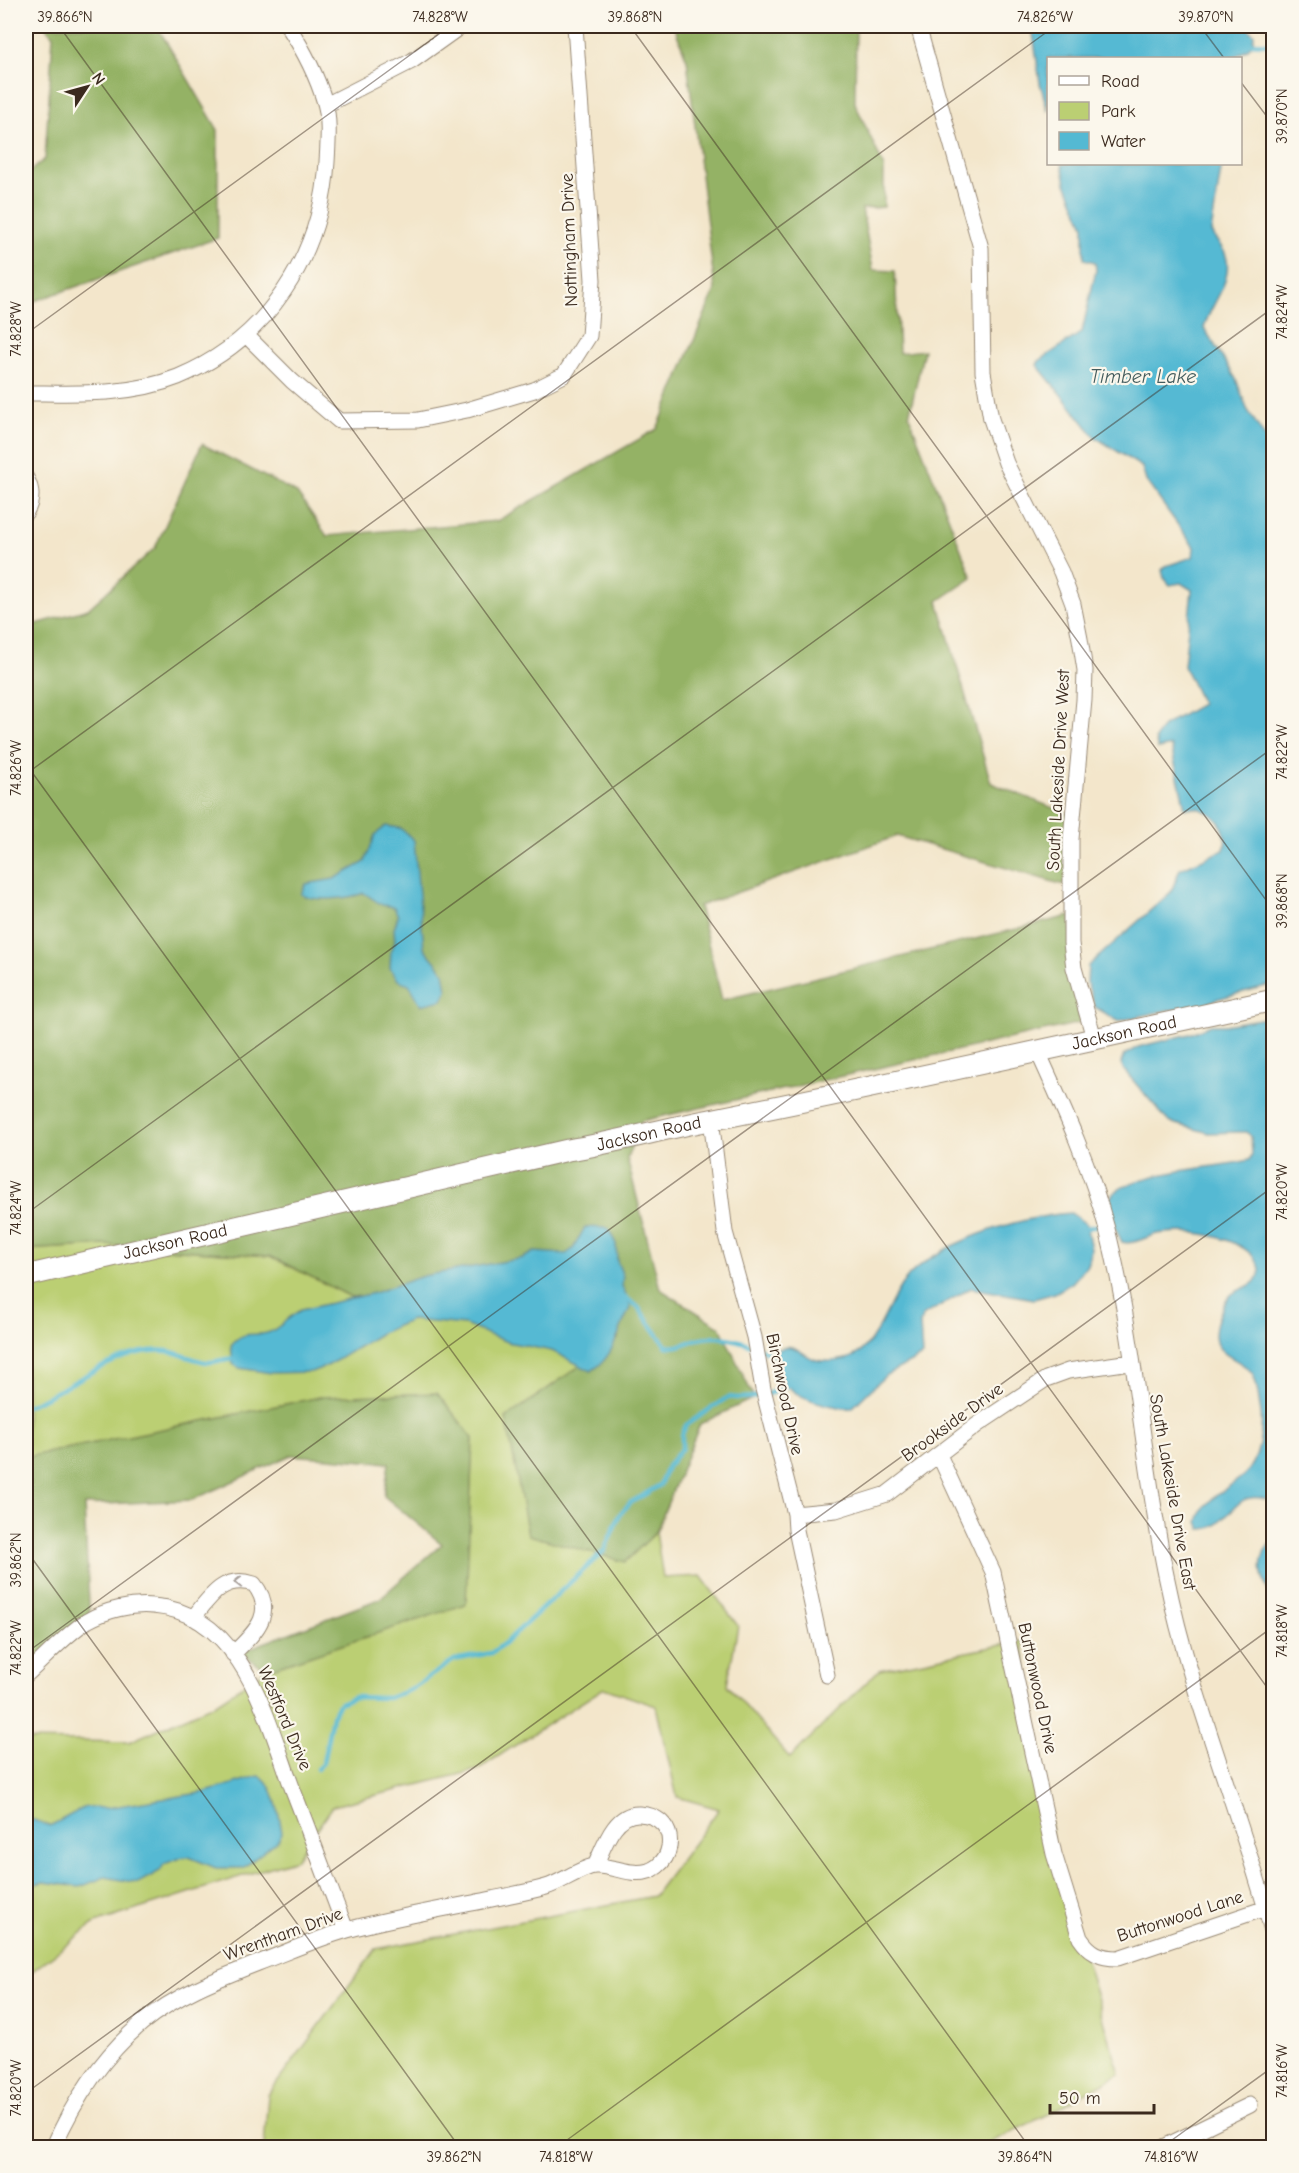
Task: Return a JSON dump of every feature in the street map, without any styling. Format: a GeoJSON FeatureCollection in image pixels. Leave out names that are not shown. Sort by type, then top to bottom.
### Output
{"type":"FeatureCollection","features":[{"type":"Feature","properties":{"kind":"street"},"geometry":{"type":"LineString","coordinates":[[26,393],[89,393],[152,385],[202,365],[246,335],[288,287],[312,239],[320,213],[326,176],[326,105],[308,63],[288,26]]}},
{"type":"Feature","properties":{"kind":"street"},"geometry":{"type":"LineString","coordinates":[[326,105],[412,61],[460,26]]}},
{"type":"Feature","properties":{"kind":"street","name":"Nottingham Drive"},"geometry":{"type":"LineString","coordinates":[[246,335],[306,395],[339,421],[428,418],[534,390],[564,375],[589,336],[593,280],[575,26]]}},
{"type":"Feature","properties":{"kind":"street","name":"South Lakeside Drive West"},"geometry":{"type":"LineString","coordinates":[[918,26],[981,248],[983,372],[992,419],[1006,463],[1061,572],[1073,604],[1080,639],[1085,670],[1071,839],[1071,943],[1074,968],[1094,1038]]}},
{"type":"Feature","properties":{"kind":"street"},"geometry":{"type":"LineString","coordinates":[[26,478],[32,489],[31,502],[26,512]]}},
{"type":"Feature","properties":{"kind":"street","name":"Jackson Road"},"geometry":{"type":"LineString","coordinates":[[26,1276],[539,1156],[627,1140],[711,1119],[871,1089],[1274,1000]]}},
{"type":"Feature","properties":{"kind":"street","name":"South Lakeside Drive East"},"geometry":{"type":"LineString","coordinates":[[1038,1052],[1083,1157],[1103,1215],[1131,1362],[1166,1575],[1180,1634],[1274,1938]]}},
{"type":"Feature","properties":{"kind":"street","name":"Birchwood Drive"},"geometry":{"type":"LineString","coordinates":[[711,1119],[725,1232],[754,1337],[763,1389],[795,1514],[796,1530],[827,1675]]}},
{"type":"Feature","properties":{"kind":"street","name":"Brookside Drive"},"geometry":{"type":"LineString","coordinates":[[795,1514],[836,1510],[887,1494],[977,1425],[1046,1379],[1068,1371],[1131,1362]]}},
{"type":"Feature","properties":{"kind":"street","name":"Buttonwood Drive"},"geometry":{"type":"LineString","coordinates":[[939,1455],[993,1572],[1054,1854],[1079,1937]]}},
{"type":"Feature","properties":{"kind":"street"},"geometry":{"type":"LineString","coordinates":[[194,1618],[218,1586],[231,1581],[254,1584],[261,1593],[265,1609],[254,1633],[233,1654]]}},
{"type":"Feature","properties":{"kind":"street","name":"Westford Drive"},"geometry":{"type":"LineString","coordinates":[[26,1675],[87,1622],[123,1607],[161,1606],[183,1611],[212,1630],[233,1654],[254,1686],[346,1930]]}},
{"type":"Feature","properties":{"kind":"street"},"geometry":{"type":"LineString","coordinates":[[630,1814],[658,1818],[668,1830],[669,1846],[665,1860],[652,1870],[635,1873],[595,1866],[613,1830],[630,1814]]}},
{"type":"Feature","properties":{"kind":"street","name":"Wrentham Drive"},"geometry":{"type":"LineString","coordinates":[[53,2148],[66,2119],[106,2060],[141,2024],[180,1997],[220,1978],[346,1930],[546,1887],[595,1866]]}},
{"type":"Feature","properties":{"kind":"street","name":"Buttonwood Lane"},"geometry":{"type":"LineString","coordinates":[[1079,1937],[1087,1948],[1097,1955],[1118,1958],[1266,1908]]}},
{"type":"Feature","properties":{"kind":"street"},"geometry":{"type":"LineString","coordinates":[[1162,2148],[1190,2141],[1250,2105]]}},
{"type":"Feature","properties":{"kind":"green space"},"geometry":{"type":"Polygon","coordinates":[[[45,26],[157,26],[218,130],[218,238],[26,304],[26,175],[45,159],[53,36],[45,26]]]}},
{"type":"Feature","properties":{"kind":"green space"},"geometry":{"type":"Polygon","coordinates":[[[674,26],[856,26],[855,103],[884,167],[884,207],[862,209],[873,270],[895,271],[899,353],[924,350],[909,416],[972,578],[938,601],[991,783],[1071,815],[1067,886],[897,836],[699,906],[722,1000],[1070,916],[1080,1023],[641,1121],[627,1158],[660,1289],[720,1327],[754,1398],[700,1424],[656,1532],[625,1562],[528,1535],[506,1418],[618,1339],[621,1271],[351,1297],[270,1256],[105,1245],[26,1250],[26,627],[88,609],[155,548],[202,444],[297,493],[327,536],[497,521],[657,429],[715,290],[687,60],[674,26]]]}},
{"type":"Feature","properties":{"kind":"green space"},"geometry":{"type":"Polygon","coordinates":[[[105,1245],[270,1256],[351,1297],[621,1271],[618,1339],[506,1418],[625,1562],[656,1532],[663,1578],[701,1576],[738,1626],[727,1685],[790,1758],[879,1670],[1022,1641],[1055,1857],[1120,2074],[1048,2114],[981,2147],[264,2147],[268,2095],[376,1949],[654,1896],[719,1809],[677,1797],[656,1706],[604,1688],[477,1770],[333,1806],[296,1859],[95,1923],[26,1976],[26,1740],[129,1742],[213,1705],[266,1670],[465,1604],[473,1438],[320,1397],[26,1457],[26,1250],[105,1245]]]}},
{"type":"Feature","properties":{"kind":"green space"},"geometry":{"type":"Polygon","coordinates":[[[437,1393],[473,1438],[466,1604],[266,1670],[240,1652],[379,1599],[442,1544],[384,1496],[389,1463],[291,1455],[192,1500],[84,1505],[90,1622],[26,1675],[26,1457],[320,1397],[437,1393]]]}},
{"type":"Feature","properties":{"kind":"water"},"geometry":{"type":"Polygon","coordinates":[[[1032,26],[1245,26],[1254,34],[1250,47],[1233,57],[1047,57],[1047,108],[1040,83],[1032,26]]]}},
{"type":"Feature","properties":{"kind":"water","name":"Timber Lake"},"geometry":{"type":"Polygon","coordinates":[[[1062,165],[1222,165],[1211,232],[1226,256],[1227,275],[1204,328],[1236,379],[1247,409],[1266,439],[1268,479],[1273,499],[1274,984],[1217,999],[1195,1009],[1168,1010],[1118,1021],[1095,1007],[1087,983],[1088,966],[1171,892],[1180,869],[1224,850],[1226,841],[1221,826],[1210,813],[1185,808],[1171,746],[1158,749],[1155,739],[1163,726],[1202,704],[1184,666],[1192,590],[1181,583],[1170,585],[1164,578],[1162,570],[1166,566],[1193,557],[1194,547],[1146,481],[1142,467],[1095,437],[1037,365],[1039,361],[1082,332],[1096,270],[1095,262],[1084,259],[1084,226],[1066,183],[1062,165]]]}},
{"type":"Feature","properties":{"kind":"water"},"geometry":{"type":"Polygon","coordinates":[[[386,826],[400,828],[414,840],[424,948],[444,972],[447,990],[442,1000],[421,1005],[409,984],[398,980],[390,968],[391,950],[395,942],[394,929],[398,916],[394,907],[382,905],[364,893],[350,897],[323,899],[301,894],[306,884],[334,879],[365,862],[375,835],[386,826]]]}},
{"type":"Feature","properties":{"kind":"water"},"geometry":{"type":"Polygon","coordinates":[[[1273,1017],[1273,1502],[1249,1498],[1240,1502],[1220,1522],[1212,1527],[1201,1529],[1198,1522],[1205,1506],[1250,1469],[1259,1446],[1261,1413],[1254,1377],[1246,1367],[1220,1349],[1216,1343],[1215,1334],[1218,1318],[1227,1300],[1232,1294],[1254,1282],[1260,1268],[1254,1257],[1243,1248],[1216,1237],[1170,1232],[1135,1242],[1122,1242],[1113,1224],[1109,1200],[1118,1190],[1152,1177],[1249,1160],[1252,1155],[1251,1136],[1246,1132],[1209,1133],[1169,1122],[1124,1070],[1121,1063],[1124,1055],[1138,1047],[1190,1034],[1211,1025],[1273,1017]]]}},
{"type":"Feature","properties":{"kind":"water"},"geometry":{"type":"Polygon","coordinates":[[[1071,1213],[1086,1224],[1091,1249],[1090,1257],[1086,1267],[1072,1283],[1055,1293],[1034,1299],[971,1288],[922,1316],[920,1324],[922,1356],[886,1375],[852,1408],[835,1406],[804,1397],[796,1393],[783,1380],[779,1372],[777,1351],[787,1346],[814,1359],[828,1361],[850,1358],[862,1350],[876,1333],[902,1284],[916,1269],[934,1256],[979,1234],[1004,1226],[1051,1215],[1071,1213]]]}},
{"type":"Feature","properties":{"kind":"water"},"geometry":{"type":"Polygon","coordinates":[[[585,1227],[608,1228],[616,1244],[617,1261],[623,1276],[622,1286],[631,1307],[611,1351],[591,1371],[552,1351],[507,1342],[465,1325],[411,1320],[381,1333],[329,1365],[311,1372],[271,1373],[239,1368],[233,1364],[231,1345],[236,1340],[246,1335],[270,1332],[301,1310],[374,1293],[423,1276],[523,1258],[534,1252],[566,1254],[573,1249],[585,1227]]]}},
{"type":"Feature","properties":{"kind":"water"},"geometry":{"type":"Polygon","coordinates":[[[1273,1540],[1273,1599],[1265,1584],[1261,1569],[1267,1547],[1273,1540]]]}},
{"type":"Feature","properties":{"kind":"water"},"geometry":{"type":"Polygon","coordinates":[[[258,1776],[264,1778],[272,1791],[282,1833],[278,1840],[243,1868],[216,1868],[189,1857],[183,1857],[164,1864],[160,1871],[138,1883],[105,1877],[80,1887],[44,1882],[26,1886],[26,1817],[50,1826],[85,1807],[106,1808],[206,1792],[258,1776]]]}},
{"type":"Feature","properties":{"kind":"waterway"},"geometry":{"type":"LineString","coordinates":[[1248,43],[1274,44]]}},
{"type":"Feature","properties":{"kind":"waterway"},"geometry":{"type":"LineString","coordinates":[[1083,1229],[1104,1224]]}},
{"type":"Feature","properties":{"kind":"waterway"},"geometry":{"type":"LineString","coordinates":[[625,1297],[638,1307],[666,1346],[676,1346],[703,1338],[723,1337],[753,1346],[781,1359]]}},
{"type":"Feature","properties":{"kind":"waterway"},"geometry":{"type":"LineString","coordinates":[[26,1406],[112,1362],[148,1351],[167,1351],[207,1362],[230,1358],[239,1359]]}},
{"type":"Feature","properties":{"kind":"waterway"},"geometry":{"type":"LineString","coordinates":[[317,1769],[323,1763],[332,1716],[340,1703],[354,1697],[388,1698],[410,1690],[454,1660],[491,1653],[506,1642],[604,1551],[620,1514],[630,1503],[660,1485],[667,1467],[682,1448],[682,1435],[686,1425],[728,1397],[761,1396],[791,1383]]}}]}
